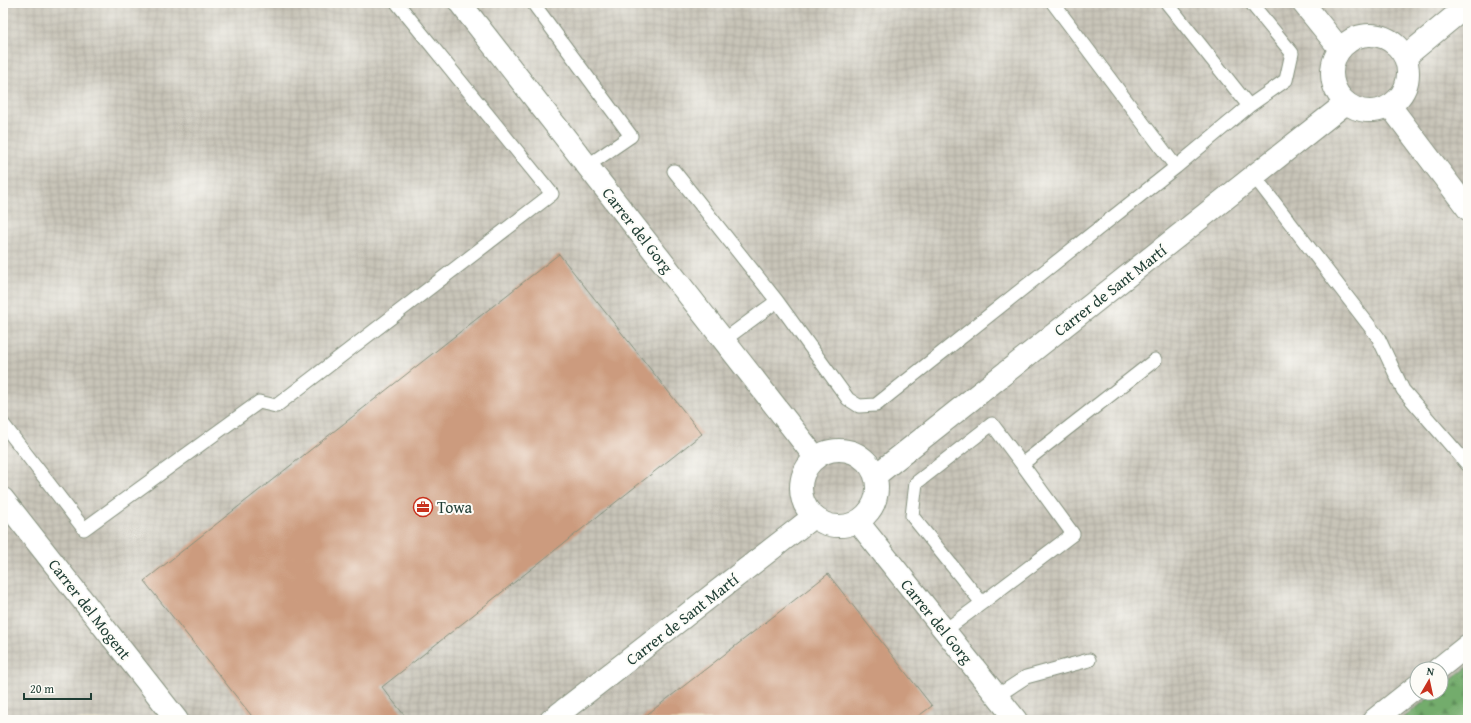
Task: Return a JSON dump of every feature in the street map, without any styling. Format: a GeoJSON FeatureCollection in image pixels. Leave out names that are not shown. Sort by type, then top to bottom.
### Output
{"type":"FeatureCollection","features":[{"type":"Feature","properties":{"kind":"street","name":"Carrer del Gorg"},"geometry":{"type":"LineString","coordinates":[[460,3],[815,457]]}},
{"type":"Feature","properties":{"kind":"street"},"geometry":{"type":"LineString","coordinates":[[1303,3],[1340,49]]}},
{"type":"Feature","properties":{"kind":"street"},"geometry":{"type":"LineString","coordinates":[[1405,57],[1468,5]]}},
{"type":"Feature","properties":{"kind":"street"},"geometry":{"type":"LineString","coordinates":[[1368,35],[1381,36],[1398,46],[1405,57],[1409,76],[1406,89],[1400,98],[1390,106],[1376,111],[1362,111],[1346,103],[1335,89],[1332,76],[1333,63],[1340,49],[1356,38],[1368,35]]}},
{"type":"Feature","properties":{"kind":"street","name":"Carrer de Sant Martí"},"geometry":{"type":"LineString","coordinates":[[875,476],[1346,103]]}},
{"type":"Feature","properties":{"kind":"street"},"geometry":{"type":"LineString","coordinates":[[1390,106],[1468,209]]}},
{"type":"Feature","properties":{"kind":"street"},"geometry":{"type":"LineString","coordinates":[[840,449],[852,452],[863,458],[869,464],[875,476],[877,492],[874,505],[858,522],[843,526],[830,526],[813,517],[803,504],[800,491],[802,476],[806,467],[815,457],[827,451],[840,449]]}},
{"type":"Feature","properties":{"kind":"street","name":"Carrer del Mogent"},"geometry":{"type":"LineString","coordinates":[[3,499],[177,720]]}},
{"type":"Feature","properties":{"kind":"street","name":"Carrer de Sant Martí"},"geometry":{"type":"LineString","coordinates":[[551,720],[813,517]]}},
{"type":"Feature","properties":{"kind":"street","name":"Carrer del Gorg"},"geometry":{"type":"LineString","coordinates":[[858,522],[1016,720]]}},
{"type":"Feature","properties":{"kind":"street"},"geometry":{"type":"LineString","coordinates":[[1448,661],[1468,645]]}},
{"type":"Feature","properties":{"kind":"street"},"geometry":{"type":"LineString","coordinates":[[1374,720],[1409,692]]}},
{"type":"Feature","properties":{"kind":"lane"},"geometry":{"type":"LineString","coordinates":[[3,424],[84,528],[259,402],[276,406],[552,194],[397,3]]}},
{"type":"Feature","properties":{"kind":"lane"},"geometry":{"type":"LineString","coordinates":[[533,3],[632,136],[587,166]]}},
{"type":"Feature","properties":{"kind":"lane"},"geometry":{"type":"LineString","coordinates":[[1052,3],[1176,167]]}},
{"type":"Feature","properties":{"kind":"lane"},"geometry":{"type":"LineString","coordinates":[[1167,3],[1249,106]]}},
{"type":"Feature","properties":{"kind":"lane"},"geometry":{"type":"LineString","coordinates":[[674,171],[777,301],[848,399],[859,406],[876,404],[1176,167],[1249,106],[1286,80],[1292,53],[1251,3]]}},
{"type":"Feature","properties":{"kind":"lane"},"geometry":{"type":"LineString","coordinates":[[1254,176],[1378,337],[1403,390],[1468,465]]}},
{"type":"Feature","properties":{"kind":"lane"},"geometry":{"type":"LineString","coordinates":[[724,340],[777,301]]}},
{"type":"Feature","properties":{"kind":"lane"},"geometry":{"type":"LineString","coordinates":[[1022,464],[1155,360]]}},
{"type":"Feature","properties":{"kind":"lane"},"geometry":{"type":"LineString","coordinates":[[944,631],[982,603],[1073,534],[992,424],[916,483],[912,516],[982,603]]}},
{"type":"Feature","properties":{"kind":"lane"},"geometry":{"type":"LineString","coordinates":[[997,696],[1026,677],[1089,660]]}},
{"type":"Feature","properties":{"kind":"shaded area"},"geometry":{"type":"Polygon","coordinates":[[[3,3],[1468,3],[1468,667],[1449,682],[1449,661],[1409,661],[1409,701],[1425,701],[1401,720],[3,720],[3,3]]]}},
{"type":"Feature","properties":{"kind":"green space"},"geometry":{"type":"Polygon","coordinates":[[[1468,667],[1468,720],[1401,720],[1425,701],[1449,701],[1449,682],[1468,667]]]}},
{"type":"Feature","properties":{"kind":"building","name":"Towa"},"geometry":{"type":"Polygon","coordinates":[[[559,254],[702,434],[382,687],[408,720],[255,720],[144,581],[559,254]]]}},
{"type":"Feature","properties":{"kind":"building"},"geometry":{"type":"Polygon","coordinates":[[[828,574],[932,706],[913,720],[640,720],[828,574]]]}},
{"type":"Feature","properties":{"kind":"place","name":"Towa"},"geometry":{"type":"Point","coordinates":[423,507]}}]}
